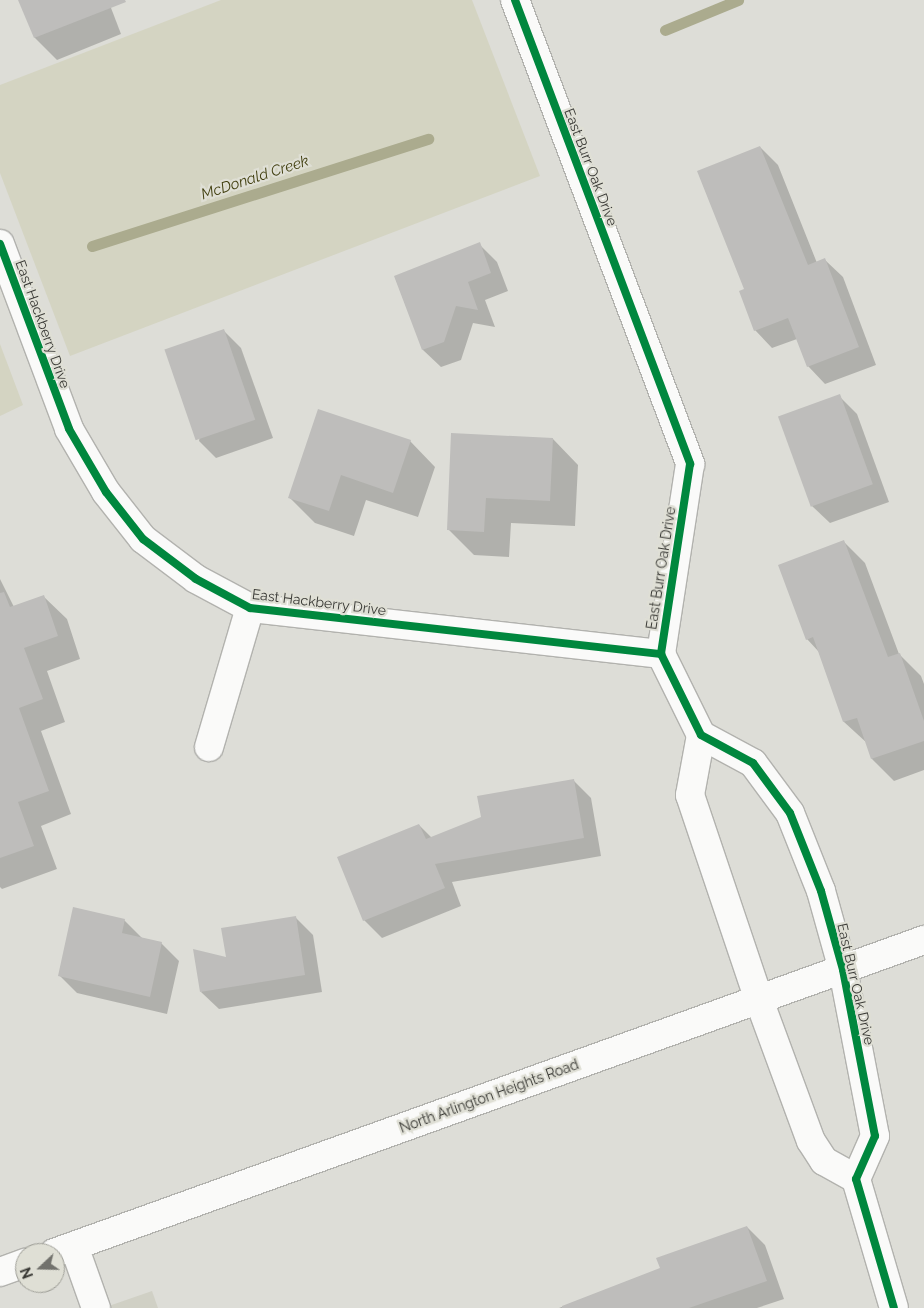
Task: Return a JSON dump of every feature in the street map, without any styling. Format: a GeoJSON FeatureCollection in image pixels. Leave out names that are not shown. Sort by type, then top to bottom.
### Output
{"type":"FeatureCollection","features":[{"type":"Feature","properties":{"kind":"street","name":"East Burr Oak Drive"},"geometry":{"type":"LineString","coordinates":[[515,0],[690,464],[661,654]]}},
{"type":"Feature","properties":{"kind":"street","name":"East Hackberry Drive"},"geometry":{"type":"LineString","coordinates":[[0,244],[69,429],[106,492],[143,539],[196,579],[250,608],[661,654]]}},
{"type":"Feature","properties":{"kind":"street"},"geometry":{"type":"LineString","coordinates":[[208,747],[250,608]]}},
{"type":"Feature","properties":{"kind":"street"},"geometry":{"type":"LineString","coordinates":[[661,654],[701,735],[690,795],[759,1000],[811,1141],[824,1162],[856,1179],[894,1308]]}},
{"type":"Feature","properties":{"kind":"street","name":"East Burr Oak Drive"},"geometry":{"type":"LineString","coordinates":[[701,735],[753,763],[790,813],[821,891],[843,970],[874,1136],[856,1179]]}},
{"type":"Feature","properties":{"kind":"street","name":"North Arlington Heights Road"},"geometry":{"type":"LineString","coordinates":[[65,1249],[924,940]]}},
{"type":"Feature","properties":{"kind":"street"},"geometry":{"type":"LineString","coordinates":[[65,1251],[96,1308]]}},
{"type":"Feature","properties":{"kind":"street"},"geometry":{"type":"LineString","coordinates":[[0,1272],[15,1267]]}},
{"type":"Feature","properties":{"kind":"shaded area"},"geometry":{"type":"Polygon","coordinates":[[[152,1291],[158,1308],[103,1308],[152,1291]]]}},
{"type":"Feature","properties":{"kind":"green space"},"geometry":{"type":"Polygon","coordinates":[[[221,0],[472,0],[540,176],[70,356],[0,173],[0,85],[221,0]]]}},
{"type":"Feature","properties":{"kind":"green space"},"geometry":{"type":"Polygon","coordinates":[[[0,344],[23,405],[0,416],[0,344]]]}},
{"type":"Feature","properties":{"kind":"building"},"geometry":{"type":"Polygon","coordinates":[[[18,0],[125,0],[126,2],[34,38],[18,0]]]}},
{"type":"Feature","properties":{"kind":"building"},"geometry":{"type":"Polygon","coordinates":[[[760,146],[808,265],[825,258],[859,347],[807,367],[788,318],[754,331],[739,291],[744,289],[697,171],[760,146]]]}},
{"type":"Feature","properties":{"kind":"building"},"geometry":{"type":"Polygon","coordinates":[[[480,242],[491,273],[468,282],[478,310],[456,306],[444,342],[422,350],[394,276],[480,242]]]}},
{"type":"Feature","properties":{"kind":"building"},"geometry":{"type":"Polygon","coordinates":[[[224,329],[255,420],[196,440],[164,350],[224,329]]]}},
{"type":"Feature","properties":{"kind":"building"},"geometry":{"type":"Polygon","coordinates":[[[840,394],[873,484],[811,507],[778,417],[840,394]]]}},
{"type":"Feature","properties":{"kind":"building"},"geometry":{"type":"Polygon","coordinates":[[[318,409],[411,440],[393,493],[341,475],[329,511],[288,498],[318,409]]]}},
{"type":"Feature","properties":{"kind":"building"},"geometry":{"type":"Polygon","coordinates":[[[451,433],[553,438],[550,501],[486,498],[484,532],[447,530],[451,433]]]}},
{"type":"Feature","properties":{"kind":"building"},"geometry":{"type":"Polygon","coordinates":[[[844,540],[888,657],[900,653],[924,721],[924,741],[871,759],[857,718],[843,722],[813,637],[806,640],[778,565],[844,540]]]}},
{"type":"Feature","properties":{"kind":"building"},"geometry":{"type":"Polygon","coordinates":[[[4,592],[10,607],[44,595],[58,636],[24,648],[43,699],[19,708],[49,791],[18,802],[34,846],[0,858],[0,593],[4,592]]]}},
{"type":"Feature","properties":{"kind":"building"},"geometry":{"type":"Polygon","coordinates":[[[574,779],[584,838],[435,864],[445,888],[363,921],[337,857],[419,824],[426,839],[481,817],[477,796],[574,779]]]}},
{"type":"Feature","properties":{"kind":"building"},"geometry":{"type":"Polygon","coordinates":[[[73,907],[125,919],[122,933],[162,942],[150,997],[58,976],[73,907]]]}},
{"type":"Feature","properties":{"kind":"building"},"geometry":{"type":"Polygon","coordinates":[[[296,916],[305,975],[200,992],[193,949],[226,957],[221,928],[296,916]]]}},
{"type":"Feature","properties":{"kind":"building"},"geometry":{"type":"Polygon","coordinates":[[[747,1226],[767,1281],[689,1308],[562,1308],[562,1306],[660,1268],[656,1258],[747,1226]]]}},
{"type":"Feature","properties":{"kind":"waterway","name":"McDonald Creek"},"geometry":{"type":"LineString","coordinates":[[665,30],[738,0]]}},
{"type":"Feature","properties":{"kind":"waterway","name":"McDonald Creek"},"geometry":{"type":"LineString","coordinates":[[92,246],[428,139]]}},
{"type":"Feature","properties":{"kind":"cycle path"},"geometry":{"type":"LineString","coordinates":[[515,0],[690,464],[661,654],[701,735],[753,763],[790,813],[821,891],[843,970],[875,1136],[856,1179],[894,1308]]}},
{"type":"Feature","properties":{"kind":"cycle path"},"geometry":{"type":"LineString","coordinates":[[0,244],[69,429],[106,492],[143,539],[196,579],[250,608],[661,654]]}}]}
